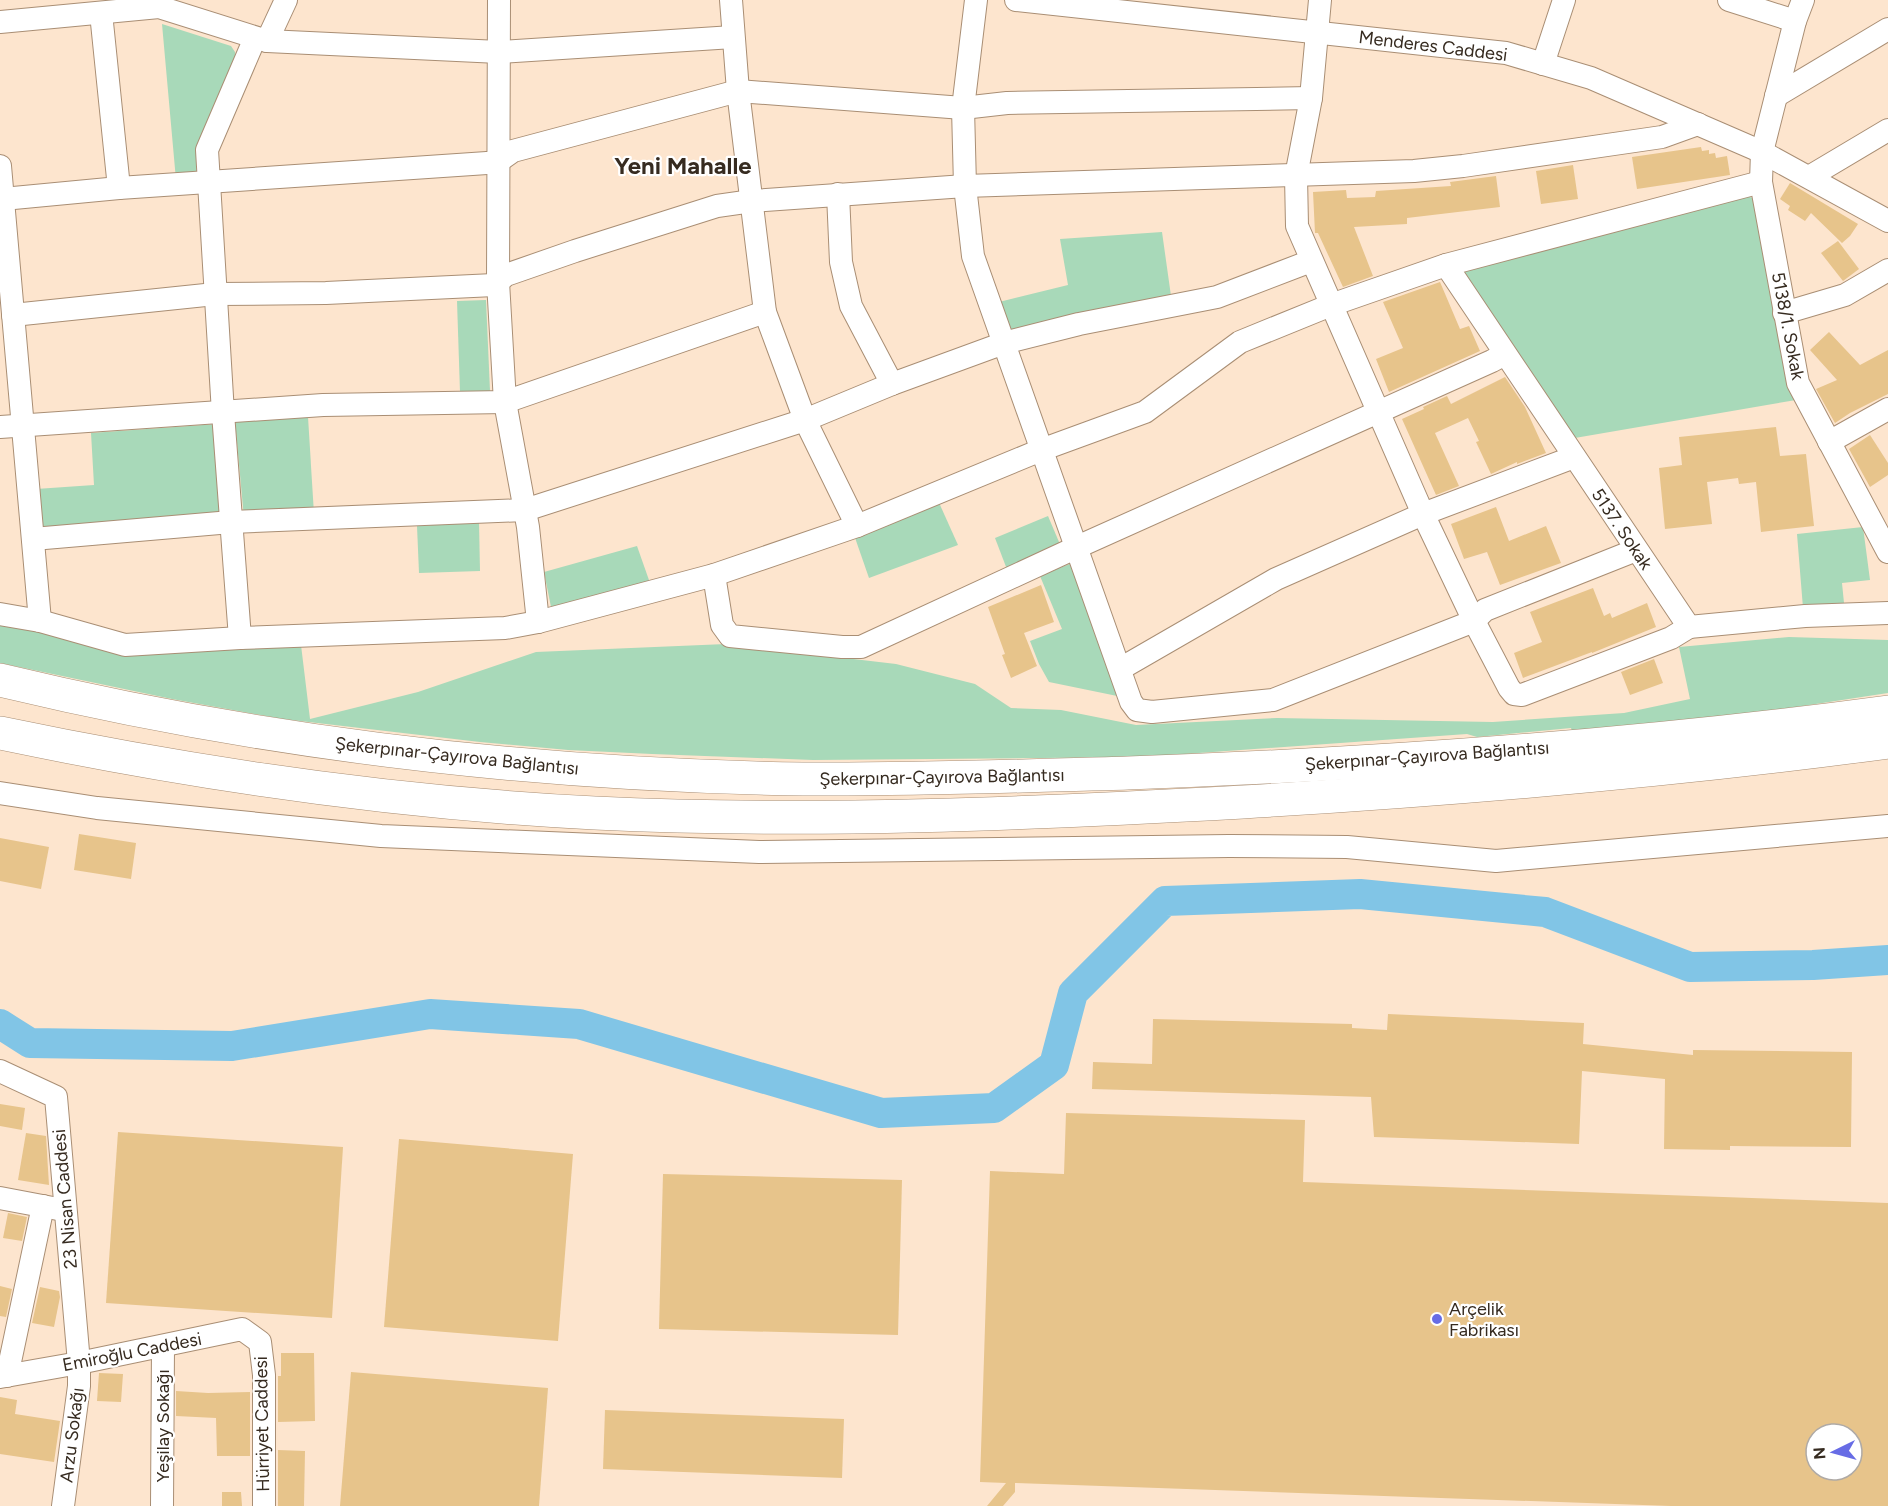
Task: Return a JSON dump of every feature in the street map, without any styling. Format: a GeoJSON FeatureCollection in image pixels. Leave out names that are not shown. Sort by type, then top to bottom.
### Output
{"type":"FeatureCollection","features":[{"type":"Feature","properties":{"kind":"highway","name":"Şekerpınar-Çayırova Bağlantısı"},"geometry":{"type":"LineString","coordinates":[[0,680],[163,714],[326,742],[407,752],[613,772],[805,779],[1098,774],[1363,761],[1662,739],[1888,712]]}},
{"type":"Feature","properties":{"kind":"highway","name":"Şekerpınar-Çayırova Bağlantısı"},"geometry":{"type":"LineString","coordinates":[[0,733],[236,777],[392,796],[590,812],[705,817],[814,818],[1120,809],[1454,788],[1654,769],[1888,742]]}},
{"type":"Feature","properties":{"kind":"street"},"geometry":{"type":"LineString","coordinates":[[240,638],[207,150],[261,40],[286,0]]}},
{"type":"Feature","properties":{"kind":"street"},"geometry":{"type":"LineString","coordinates":[[499,0],[499,255],[505,402],[525,510],[538,622]]}},
{"type":"Feature","properties":{"kind":"street"},"geometry":{"type":"LineString","coordinates":[[731,0],[738,91],[765,312],[805,420],[857,526]]}},
{"type":"Feature","properties":{"kind":"street"},"geometry":{"type":"LineString","coordinates":[[976,0],[963,108],[965,186],[973,256],[1075,548],[1131,702],[1137,710],[1145,712],[1273,700],[1475,612],[1636,550]]}},
{"type":"Feature","properties":{"kind":"street","name":"Menderes Caddesi"},"geometry":{"type":"LineString","coordinates":[[1016,0],[1073,3],[1316,33],[1506,53],[1591,78],[1762,152],[1888,221]]}},
{"type":"Feature","properties":{"kind":"street"},"geometry":{"type":"LineString","coordinates":[[1320,0],[1311,98],[1296,176],[1297,226],[1423,514],[1475,612],[1509,688],[1514,694],[1522,695],[1671,638],[1689,627],[1805,616],[1888,613]]}},
{"type":"Feature","properties":{"kind":"street"},"geometry":{"type":"LineString","coordinates":[[1543,64],[1564,0]]}},
{"type":"Feature","properties":{"kind":"street"},"geometry":{"type":"LineString","coordinates":[[1729,0],[1799,10]]}},
{"type":"Feature","properties":{"kind":"street"},"geometry":{"type":"LineString","coordinates":[[0,22],[159,7],[261,40],[499,52],[733,37]]}},
{"type":"Feature","properties":{"kind":"street","name":"5138/1. Sokak"},"geometry":{"type":"LineString","coordinates":[[1799,10],[1762,152],[1761,182],[1798,383],[1885,539]]}},
{"type":"Feature","properties":{"kind":"street"},"geometry":{"type":"LineString","coordinates":[[101,13],[119,188]]}},
{"type":"Feature","properties":{"kind":"street"},"geometry":{"type":"LineString","coordinates":[[1776,96],[1888,29]]}},
{"type":"Feature","properties":{"kind":"street"},"geometry":{"type":"LineString","coordinates":[[3,199],[119,188],[499,160],[738,91],[963,108],[1007,103],[1311,98]]}},
{"type":"Feature","properties":{"kind":"street"},"geometry":{"type":"LineString","coordinates":[[13,315],[215,294],[500,285],[717,206],[752,201],[965,186],[1414,171],[1662,137],[1698,124]]}},
{"type":"Feature","properties":{"kind":"street"},"geometry":{"type":"LineString","coordinates":[[1809,177],[1888,130]]}},
{"type":"Feature","properties":{"kind":"street"},"geometry":{"type":"LineString","coordinates":[[0,166],[13,315],[11,426],[33,539],[40,621]]}},
{"type":"Feature","properties":{"kind":"street"},"geometry":{"type":"LineString","coordinates":[[0,614],[40,621],[125,645],[240,638],[505,628],[538,622],[714,574],[857,526],[1041,450],[1145,412],[1240,342],[1331,305],[1446,265],[1761,182]]}},
{"type":"Feature","properties":{"kind":"street"},"geometry":{"type":"LineString","coordinates":[[838,194],[841,262],[851,306],[891,384]]}},
{"type":"Feature","properties":{"kind":"street"},"geometry":{"type":"LineString","coordinates":[[33,539],[231,522],[525,510],[805,420],[891,384],[1004,343],[1079,324],[1217,297],[1311,261]]}},
{"type":"Feature","properties":{"kind":"street","name":"5137. Sokak"},"geometry":{"type":"LineString","coordinates":[[1446,265],[1689,627]]}},
{"type":"Feature","properties":{"kind":"street"},"geometry":{"type":"LineString","coordinates":[[1784,313],[1845,295],[1888,270]]}},
{"type":"Feature","properties":{"kind":"street"},"geometry":{"type":"LineString","coordinates":[[11,426],[323,405],[505,402],[765,312]]}},
{"type":"Feature","properties":{"kind":"street"},"geometry":{"type":"LineString","coordinates":[[714,574],[722,625],[730,636],[861,647],[1505,354]]}},
{"type":"Feature","properties":{"kind":"street"},"geometry":{"type":"LineString","coordinates":[[1829,442],[1888,409]]}},
{"type":"Feature","properties":{"kind":"street"},"geometry":{"type":"LineString","coordinates":[[1120,669],[1276,579],[1423,514],[1574,457]]}},
{"type":"Feature","properties":{"kind":"street"},"geometry":{"type":"LineString","coordinates":[[1,793],[97,808],[381,836],[759,852],[1229,846],[1347,847],[1496,861],[1888,826]]}},
{"type":"Feature","properties":{"kind":"street","name":"23 Nisan Caddesi"},"geometry":{"type":"LineString","coordinates":[[0,1071],[56,1097],[79,1364]]}},
{"type":"Feature","properties":{"kind":"street"},"geometry":{"type":"LineString","coordinates":[[0,1198],[66,1210]]}},
{"type":"Feature","properties":{"kind":"street"},"geometry":{"type":"LineString","coordinates":[[3,1377],[43,1206]]}},
{"type":"Feature","properties":{"kind":"street","name":"Emiroğlu Caddesi"},"geometry":{"type":"LineString","coordinates":[[3,1377],[79,1364],[242,1329],[260,1342]]}},
{"type":"Feature","properties":{"kind":"street","name":"Hürriyet Caddesi"},"geometry":{"type":"LineString","coordinates":[[260,1342],[264,1375],[264,1506]]}},
{"type":"Feature","properties":{"kind":"street","name":"Yeşilay Sokağı"},"geometry":{"type":"LineString","coordinates":[[162,1506],[163,1346]]}},
{"type":"Feature","properties":{"kind":"street","name":"Arzu Sokağı"},"geometry":{"type":"LineString","coordinates":[[63,1506],[79,1386],[79,1364]]}},
{"type":"Feature","properties":{"kind":"green space"},"geometry":{"type":"Polygon","coordinates":[[[162,24],[231,46],[235,52],[236,64],[198,148],[196,178],[176,180],[162,24]]]}},
{"type":"Feature","properties":{"kind":"green space"},"geometry":{"type":"Polygon","coordinates":[[[1744,195],[1756,199],[1796,400],[1569,439],[1463,279],[1466,269],[1744,195]]]}},
{"type":"Feature","properties":{"kind":"green space"},"geometry":{"type":"Polygon","coordinates":[[[1162,232],[1171,296],[1008,332],[999,302],[1068,285],[1060,239],[1162,232]]]}},
{"type":"Feature","properties":{"kind":"green space"},"geometry":{"type":"Polygon","coordinates":[[[486,300],[490,391],[460,392],[457,301],[486,300]]]}},
{"type":"Feature","properties":{"kind":"green space"},"geometry":{"type":"Polygon","coordinates":[[[308,417],[314,514],[244,518],[235,421],[308,417]]]}},
{"type":"Feature","properties":{"kind":"green space"},"geometry":{"type":"Polygon","coordinates":[[[217,424],[224,517],[39,531],[36,489],[94,485],[91,433],[217,424]]]}},
{"type":"Feature","properties":{"kind":"green space"},"geometry":{"type":"Polygon","coordinates":[[[936,496],[958,545],[869,578],[853,532],[936,496]]]}},
{"type":"Feature","properties":{"kind":"green space"},"geometry":{"type":"Polygon","coordinates":[[[1048,516],[1062,549],[1008,572],[995,538],[1048,516]]]}},
{"type":"Feature","properties":{"kind":"green space"},"geometry":{"type":"Polygon","coordinates":[[[479,522],[480,571],[419,573],[417,526],[479,522]]]}},
{"type":"Feature","properties":{"kind":"green space"},"geometry":{"type":"Polygon","coordinates":[[[1863,527],[1870,580],[1842,583],[1844,603],[1803,608],[1797,534],[1863,527]]]}},
{"type":"Feature","properties":{"kind":"green space"},"geometry":{"type":"Polygon","coordinates":[[[637,546],[650,583],[551,607],[544,572],[637,546]]]}},
{"type":"Feature","properties":{"kind":"green space"},"geometry":{"type":"Polygon","coordinates":[[[1072,563],[1122,697],[1049,682],[1030,641],[1062,629],[1040,576],[1072,563]]]}},
{"type":"Feature","properties":{"kind":"green space"},"geometry":{"type":"Polygon","coordinates":[[[0,623],[36,626],[120,655],[301,645],[310,719],[418,692],[536,652],[726,644],[896,664],[975,684],[1011,708],[1061,710],[1136,725],[1277,718],[1493,722],[1624,713],[1690,699],[1679,647],[1789,637],[1888,640],[1888,693],[1796,707],[1573,734],[1571,728],[1477,737],[1467,734],[1143,757],[813,760],[568,750],[283,719],[172,699],[0,663],[0,623]]]}},
{"type":"Feature","properties":{"kind":"building"},"geometry":{"type":"Polygon","coordinates":[[[1701,147],[1702,151],[1709,150],[1709,154],[1715,153],[1716,158],[1727,156],[1730,175],[1637,189],[1632,157],[1701,147]]]}},
{"type":"Feature","properties":{"kind":"building"},"geometry":{"type":"Polygon","coordinates":[[[1573,165],[1578,199],[1541,204],[1536,171],[1573,165]]]}},
{"type":"Feature","properties":{"kind":"building"},"geometry":{"type":"Polygon","coordinates":[[[1496,176],[1500,207],[1407,218],[1407,224],[1354,227],[1373,276],[1343,287],[1318,233],[1315,233],[1313,192],[1346,190],[1347,198],[1375,197],[1376,191],[1451,186],[1450,182],[1496,176]]]}},
{"type":"Feature","properties":{"kind":"building"},"geometry":{"type":"Polygon","coordinates":[[[1790,183],[1858,224],[1850,236],[1842,243],[1811,213],[1805,221],[1788,210],[1790,206],[1780,199],[1790,183]]]}},
{"type":"Feature","properties":{"kind":"building"},"geometry":{"type":"Polygon","coordinates":[[[1838,241],[1859,269],[1843,281],[1821,253],[1838,241]]]}},
{"type":"Feature","properties":{"kind":"building"},"geometry":{"type":"Polygon","coordinates":[[[1440,282],[1460,329],[1469,326],[1480,351],[1389,392],[1376,359],[1403,348],[1383,302],[1440,282]]]}},
{"type":"Feature","properties":{"kind":"building"},"geometry":{"type":"Polygon","coordinates":[[[1829,332],[1860,365],[1888,350],[1888,394],[1835,423],[1816,389],[1837,380],[1810,350],[1829,332]]]}},
{"type":"Feature","properties":{"kind":"building"},"geometry":{"type":"Polygon","coordinates":[[[1505,377],[1525,407],[1546,453],[1517,464],[1517,462],[1491,474],[1468,418],[1435,433],[1459,486],[1436,495],[1402,419],[1447,396],[1451,404],[1505,377]]]}},
{"type":"Feature","properties":{"kind":"building"},"geometry":{"type":"Polygon","coordinates":[[[1776,427],[1780,456],[1806,454],[1814,526],[1761,532],[1756,482],[1739,484],[1738,478],[1707,482],[1712,524],[1665,529],[1659,468],[1682,465],[1679,437],[1776,427]]]}},
{"type":"Feature","properties":{"kind":"building"},"geometry":{"type":"Polygon","coordinates":[[[1870,435],[1888,463],[1888,475],[1870,487],[1849,449],[1870,435]]]}},
{"type":"Feature","properties":{"kind":"building"},"geometry":{"type":"Polygon","coordinates":[[[1496,507],[1509,541],[1546,526],[1561,563],[1500,585],[1487,552],[1464,559],[1451,524],[1496,507]]]}},
{"type":"Feature","properties":{"kind":"building"},"geometry":{"type":"Polygon","coordinates":[[[1041,585],[1054,622],[1024,633],[1037,666],[1011,678],[988,607],[1041,585]]]}},
{"type":"Feature","properties":{"kind":"building"},"geometry":{"type":"Polygon","coordinates":[[[1593,588],[1604,616],[1610,613],[1612,618],[1647,603],[1656,627],[1523,678],[1514,653],[1542,642],[1530,612],[1593,588]]]}},
{"type":"Feature","properties":{"kind":"building"},"geometry":{"type":"Polygon","coordinates":[[[1654,659],[1663,683],[1630,695],[1621,672],[1654,659]]]}},
{"type":"Feature","properties":{"kind":"building"},"geometry":{"type":"Polygon","coordinates":[[[79,834],[136,843],[131,879],[74,870],[79,834]]]}},
{"type":"Feature","properties":{"kind":"building"},"geometry":{"type":"Polygon","coordinates":[[[0,838],[49,847],[41,889],[0,881],[0,838]]]}},
{"type":"Feature","properties":{"kind":"building"},"geometry":{"type":"Polygon","coordinates":[[[1388,1014],[1584,1023],[1583,1044],[1693,1055],[1693,1050],[1852,1052],[1851,1147],[1730,1146],[1730,1150],[1664,1149],[1665,1079],[1582,1071],[1579,1144],[1374,1137],[1371,1097],[1092,1089],[1093,1062],[1152,1064],[1153,1019],[1352,1024],[1352,1028],[1387,1030],[1388,1014]]]}},
{"type":"Feature","properties":{"kind":"building"},"geometry":{"type":"Polygon","coordinates":[[[0,1104],[25,1108],[22,1130],[0,1126],[0,1104]]]}},
{"type":"Feature","properties":{"kind":"building","name":"Arçelik Fabrikası"},"geometry":{"type":"Polygon","coordinates":[[[1066,1113],[1305,1120],[1303,1182],[1888,1203],[1888,1506],[1671,1506],[1015,1483],[1015,1492],[1003,1506],[987,1506],[1006,1483],[980,1482],[990,1171],[1064,1174],[1066,1113]]]}},
{"type":"Feature","properties":{"kind":"building"},"geometry":{"type":"Polygon","coordinates":[[[118,1132],[343,1147],[332,1318],[106,1303],[118,1132]]]}},
{"type":"Feature","properties":{"kind":"building"},"geometry":{"type":"Polygon","coordinates":[[[26,1133],[46,1136],[49,1185],[18,1180],[26,1133]]]}},
{"type":"Feature","properties":{"kind":"building"},"geometry":{"type":"Polygon","coordinates":[[[399,1139],[573,1154],[558,1341],[384,1327],[399,1139]]]}},
{"type":"Feature","properties":{"kind":"building"},"geometry":{"type":"Polygon","coordinates":[[[663,1174],[902,1180],[898,1335],[659,1329],[663,1174]]]}},
{"type":"Feature","properties":{"kind":"building"},"geometry":{"type":"Polygon","coordinates":[[[8,1213],[27,1217],[22,1241],[3,1238],[8,1213]]]}},
{"type":"Feature","properties":{"kind":"building"},"geometry":{"type":"Polygon","coordinates":[[[0,1286],[12,1289],[6,1317],[0,1316],[0,1286]]]}},
{"type":"Feature","properties":{"kind":"building"},"geometry":{"type":"Polygon","coordinates":[[[40,1287],[59,1291],[60,1297],[54,1327],[32,1323],[40,1287]]]}},
{"type":"Feature","properties":{"kind":"building"},"geometry":{"type":"Polygon","coordinates":[[[281,1353],[314,1353],[315,1421],[278,1422],[278,1376],[281,1376],[281,1353]]]}},
{"type":"Feature","properties":{"kind":"building"},"geometry":{"type":"Polygon","coordinates":[[[351,1372],[548,1388],[539,1506],[340,1506],[351,1372]]]}},
{"type":"Feature","properties":{"kind":"building"},"geometry":{"type":"Polygon","coordinates":[[[99,1373],[123,1374],[121,1402],[97,1401],[99,1373]]]}},
{"type":"Feature","properties":{"kind":"building"},"geometry":{"type":"Polygon","coordinates":[[[176,1391],[250,1392],[250,1456],[217,1456],[216,1418],[176,1416],[176,1391]]]}},
{"type":"Feature","properties":{"kind":"building"},"geometry":{"type":"Polygon","coordinates":[[[0,1397],[17,1400],[15,1414],[60,1421],[54,1462],[0,1454],[0,1397]]]}},
{"type":"Feature","properties":{"kind":"building"},"geometry":{"type":"Polygon","coordinates":[[[605,1410],[844,1419],[842,1478],[603,1469],[605,1410]]]}},
{"type":"Feature","properties":{"kind":"building"},"geometry":{"type":"Polygon","coordinates":[[[278,1450],[305,1451],[304,1506],[278,1506],[278,1450]]]}},
{"type":"Feature","properties":{"kind":"building"},"geometry":{"type":"Polygon","coordinates":[[[222,1492],[241,1492],[242,1506],[222,1506],[222,1492]]]}},
{"type":"Feature","properties":{"kind":"waterway"},"geometry":{"type":"LineString","coordinates":[[0,1024],[30,1043],[232,1046],[430,1014],[579,1024],[881,1113],[994,1108],[1054,1065],[1073,993],[1165,901],[1360,894],[1545,912],[1690,967],[1813,965],[1888,960]]}},
{"type":"Feature","properties":{"kind":"place","name":"Arçelik Fabrikası"},"geometry":{"type":"Point","coordinates":[1437,1319]}},
{"type":"Feature","properties":{"kind":"district","name":"Yeni Mahalle"},"geometry":{"type":"Point","coordinates":[683,166]}}]}
